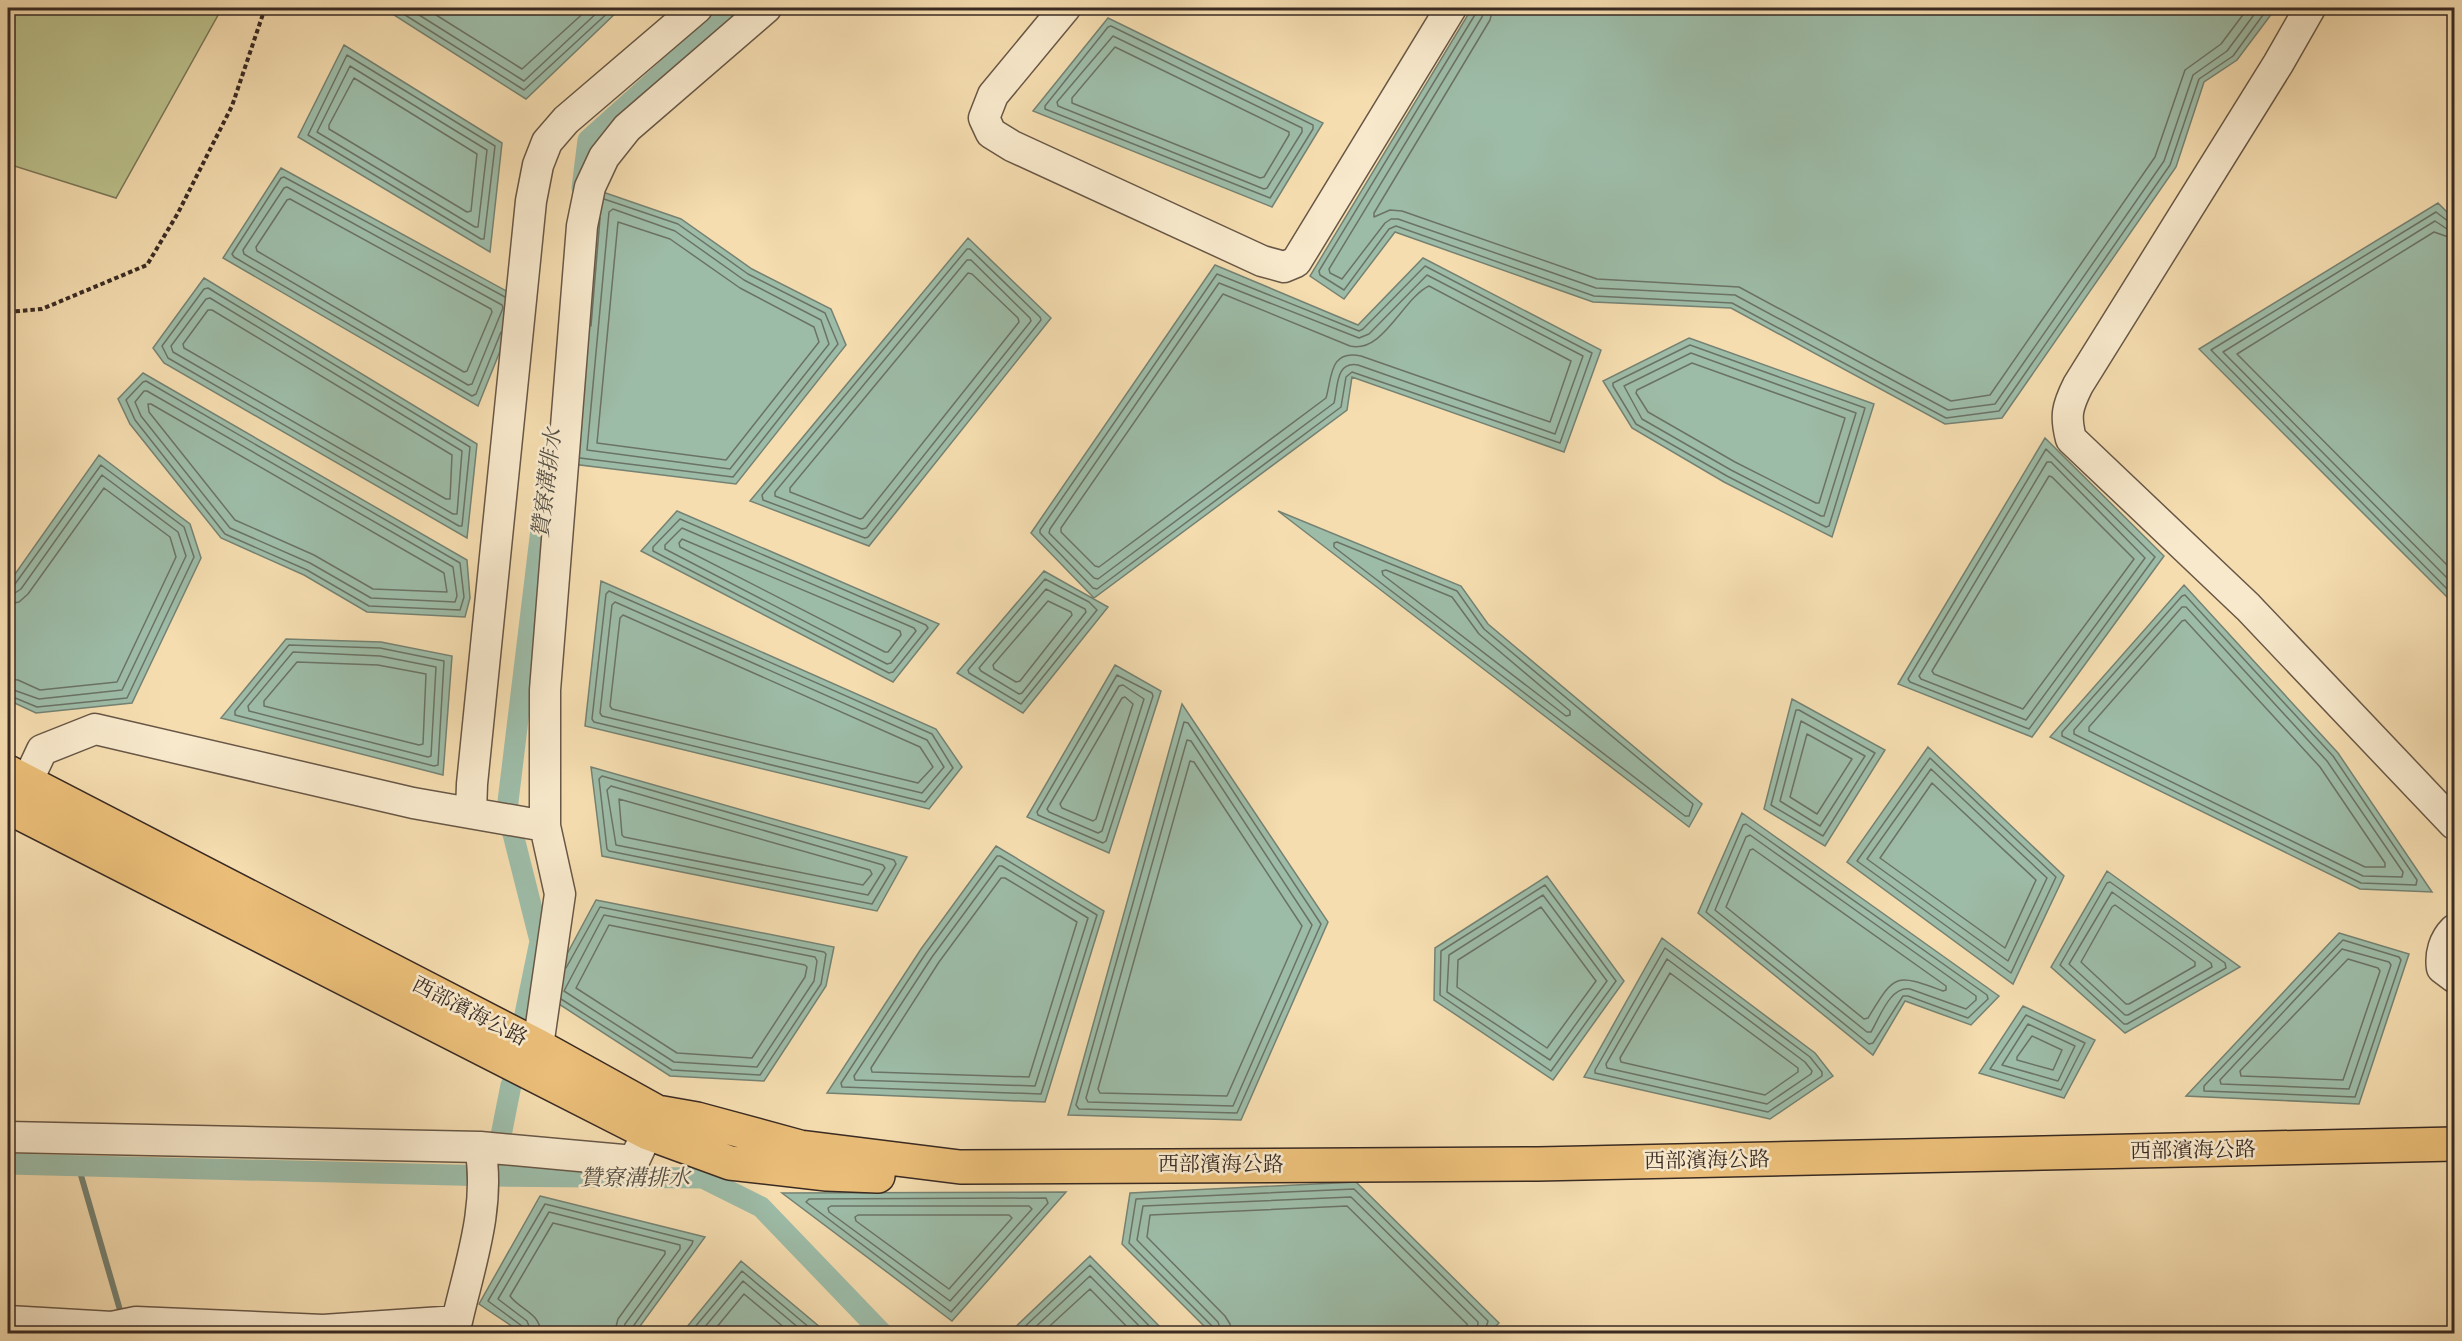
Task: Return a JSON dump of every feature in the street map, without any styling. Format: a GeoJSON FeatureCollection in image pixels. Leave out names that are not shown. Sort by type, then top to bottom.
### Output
{"type":"FeatureCollection","features":[{"type":"Feature","properties":{"kind":"main road","name":"西部濱海公路"},"geometry":{"type":"LineString","coordinates":[[13,792],[538,1046],[652,1122]]}},
{"type":"Feature","properties":{"kind":"main road","name":"西部濱海公路"},"geometry":{"type":"LineString","coordinates":[[13,792],[596,1108],[652,1122],[697,1119],[800,1147],[960,1167],[1550,1163],[2454,1144]]}},
{"type":"Feature","properties":{"kind":"street"},"geometry":{"type":"LineString","coordinates":[[478,814],[472,784],[531,201],[538,165],[547,142],[567,120],[697,8]]}},
{"type":"Feature","properties":{"kind":"street"},"geometry":{"type":"LineString","coordinates":[[538,1046],[560,894],[535,824],[582,226],[590,187],[604,157],[627,128],[766,8]]}},
{"type":"Feature","properties":{"kind":"street"},"geometry":{"type":"LineString","coordinates":[[1065,8],[993,95],[984,118],[991,133],[1012,146],[1262,261],[1284,267],[1296,262],[1450,8]]}},
{"type":"Feature","properties":{"kind":"street"},"geometry":{"type":"LineString","coordinates":[[2310,8],[2078,385],[2069,401],[2066,419],[2071,440],[2248,607],[2454,824]]}},
{"type":"Feature","properties":{"kind":"street"},"geometry":{"type":"LineString","coordinates":[[13,792],[42,750],[95,729],[413,803],[535,824]]}},
{"type":"Feature","properties":{"kind":"street"},"geometry":{"type":"LineString","coordinates":[[2454,930],[2440,955],[2442,968],[2454,977]]}},
{"type":"Feature","properties":{"kind":"street"},"geometry":{"type":"LineString","coordinates":[[8,1137],[482,1165],[525,1149],[634,1161],[652,1122]]}},
{"type":"Feature","properties":{"kind":"street"},"geometry":{"type":"LineString","coordinates":[[8,1321],[322,1330],[457,1321],[480,1222],[482,1165]]}},
{"type":"Feature","properties":{"kind":"path"},"geometry":{"type":"LineString","coordinates":[[8,312],[42,309],[147,265],[178,213],[232,106],[265,8]]}},
{"type":"Feature","properties":{"kind":"green space"},"geometry":{"type":"Polygon","coordinates":[[[8,8],[222,8],[116,198],[8,164],[8,8]]]}},
{"type":"Feature","properties":{"kind":"water"},"geometry":{"type":"Polygon","coordinates":[[[383,8],[621,8],[526,99],[383,8]]]}},
{"type":"Feature","properties":{"kind":"water"},"geometry":{"type":"Polygon","coordinates":[[[1472,8],[2276,8],[2237,60],[2204,82],[2176,167],[2002,418],[1945,424],[1731,308],[1593,302],[1395,232],[1344,299],[1310,276],[1472,8]]]}},
{"type":"Feature","properties":{"kind":"water"},"geometry":{"type":"Polygon","coordinates":[[[1108,18],[1323,123],[1272,207],[1033,111],[1108,18]]]}},
{"type":"Feature","properties":{"kind":"water"},"geometry":{"type":"Polygon","coordinates":[[[344,45],[502,143],[490,252],[298,137],[344,45]]]}},
{"type":"Feature","properties":{"kind":"water"},"geometry":{"type":"Polygon","coordinates":[[[281,168],[521,299],[478,406],[223,258],[281,168]]]}},
{"type":"Feature","properties":{"kind":"water"},"geometry":{"type":"Polygon","coordinates":[[[597,190],[681,219],[752,269],[831,309],[846,345],[736,484],[572,464],[597,190]]]}},
{"type":"Feature","properties":{"kind":"water"},"geometry":{"type":"Polygon","coordinates":[[[2438,203],[2454,219],[2454,604],[2199,349],[2438,203]]]}},
{"type":"Feature","properties":{"kind":"water"},"geometry":{"type":"Polygon","coordinates":[[[968,238],[1051,318],[869,546],[750,501],[968,238]]]}},
{"type":"Feature","properties":{"kind":"water"},"geometry":{"type":"Polygon","coordinates":[[[1423,258],[1601,350],[1564,452],[1352,377],[1347,410],[1094,598],[1031,533],[1215,265],[1358,325],[1423,258]]]}},
{"type":"Feature","properties":{"kind":"water"},"geometry":{"type":"Polygon","coordinates":[[[204,278],[477,444],[467,538],[164,363],[153,348],[204,278]]]}},
{"type":"Feature","properties":{"kind":"water"},"geometry":{"type":"Polygon","coordinates":[[[1689,338],[1874,404],[1832,537],[1724,482],[1632,428],[1603,381],[1689,338]]]}},
{"type":"Feature","properties":{"kind":"water"},"geometry":{"type":"Polygon","coordinates":[[[143,373],[467,560],[470,598],[465,617],[367,612],[304,575],[221,538],[130,424],[118,399],[143,373]]]}},
{"type":"Feature","properties":{"kind":"water"},"geometry":{"type":"Polygon","coordinates":[[[2045,438],[2164,556],[2032,737],[1898,684],[2045,438]]]}},
{"type":"Feature","properties":{"kind":"water"},"geometry":{"type":"Polygon","coordinates":[[[99,455],[190,524],[201,558],[132,703],[36,713],[8,700],[8,584],[99,455]]]}},
{"type":"Feature","properties":{"kind":"water"},"geometry":{"type":"Polygon","coordinates":[[[677,511],[939,624],[893,682],[641,551],[677,511]]]}},
{"type":"Feature","properties":{"kind":"water"},"geometry":{"type":"Polygon","coordinates":[[[1278,511],[1461,586],[1488,624],[1702,804],[1689,827],[1278,511]]]}},
{"type":"Feature","properties":{"kind":"water"},"geometry":{"type":"Polygon","coordinates":[[[1044,571],[1108,607],[1023,713],[957,673],[1044,571]]]}},
{"type":"Feature","properties":{"kind":"water"},"geometry":{"type":"Polygon","coordinates":[[[601,581],[936,729],[962,767],[929,809],[585,726],[601,581]]]}},
{"type":"Feature","properties":{"kind":"water"},"geometry":{"type":"Polygon","coordinates":[[[2184,585],[2338,753],[2432,892],[2360,889],[2050,737],[2184,585]]]}},
{"type":"Feature","properties":{"kind":"water"},"geometry":{"type":"Polygon","coordinates":[[[286,639],[381,642],[452,656],[443,775],[221,718],[286,639]]]}},
{"type":"Feature","properties":{"kind":"water"},"geometry":{"type":"Polygon","coordinates":[[[1115,665],[1161,691],[1109,853],[1027,817],[1115,665]]]}},
{"type":"Feature","properties":{"kind":"water"},"geometry":{"type":"Polygon","coordinates":[[[1792,699],[1885,750],[1825,846],[1764,809],[1792,699]]]}},
{"type":"Feature","properties":{"kind":"water"},"geometry":{"type":"Polygon","coordinates":[[[1182,704],[1328,922],[1241,1120],[1068,1115],[1182,704]]]}},
{"type":"Feature","properties":{"kind":"water"},"geometry":{"type":"Polygon","coordinates":[[[1928,747],[2064,876],[2013,984],[1847,862],[1928,747]]]}},
{"type":"Feature","properties":{"kind":"water"},"geometry":{"type":"Polygon","coordinates":[[[591,767],[907,857],[877,911],[602,856],[591,767]]]}},
{"type":"Feature","properties":{"kind":"water"},"geometry":{"type":"Polygon","coordinates":[[[1742,813],[1999,996],[1971,1025],[1905,1001],[1873,1055],[1698,913],[1742,813]]]}},
{"type":"Feature","properties":{"kind":"water"},"geometry":{"type":"Polygon","coordinates":[[[996,846],[1104,911],[1045,1102],[827,1093],[921,949],[996,846]]]}},
{"type":"Feature","properties":{"kind":"water"},"geometry":{"type":"Polygon","coordinates":[[[2107,871],[2240,967],[2125,1033],[2051,967],[2107,871]]]}},
{"type":"Feature","properties":{"kind":"water"},"geometry":{"type":"Polygon","coordinates":[[[1547,876],[1624,981],[1553,1080],[1434,1000],[1435,948],[1547,876]]]}},
{"type":"Feature","properties":{"kind":"water"},"geometry":{"type":"Polygon","coordinates":[[[596,900],[834,947],[826,986],[764,1081],[670,1076],[545,995],[596,900]]]}},
{"type":"Feature","properties":{"kind":"water"},"geometry":{"type":"Polygon","coordinates":[[[2339,933],[2409,954],[2359,1104],[2186,1096],[2339,933]]]}},
{"type":"Feature","properties":{"kind":"water"},"geometry":{"type":"Polygon","coordinates":[[[1662,938],[1815,1053],[1833,1076],[1770,1119],[1584,1077],[1662,938]]]}},
{"type":"Feature","properties":{"kind":"water"},"geometry":{"type":"Polygon","coordinates":[[[2023,1006],[2095,1040],[2064,1098],[1979,1073],[2023,1006]]]}},
{"type":"Feature","properties":{"kind":"water"},"geometry":{"type":"Polygon","coordinates":[[[1356,1182],[1499,1323],[1488,1333],[1211,1333],[1122,1244],[1130,1193],[1356,1182]]]}},
{"type":"Feature","properties":{"kind":"water"},"geometry":{"type":"Polygon","coordinates":[[[1066,1192],[952,1321],[782,1193],[1066,1192]]]}},
{"type":"Feature","properties":{"kind":"water"},"geometry":{"type":"Polygon","coordinates":[[[540,1196],[705,1237],[635,1333],[522,1333],[479,1304],[540,1196]]]}},
{"type":"Feature","properties":{"kind":"water"},"geometry":{"type":"Polygon","coordinates":[[[1090,1256],[1166,1333],[1009,1333],[1090,1256]]]}},
{"type":"Feature","properties":{"kind":"water"},"geometry":{"type":"Polygon","coordinates":[[[741,1261],[827,1333],[682,1333],[741,1261]]]}},
{"type":"Feature","properties":{"kind":"waterway","name":"贊寮溝排水"},"geometry":{"type":"LineString","coordinates":[[582,188],[588,140],[735,8]]}},
{"type":"Feature","properties":{"kind":"waterway","name":"贊寮溝排水"},"geometry":{"type":"LineString","coordinates":[[524,1019],[540,941],[507,810],[550,455]]}},
{"type":"Feature","properties":{"kind":"waterway","name":"贊寮溝排水"},"geometry":{"type":"LineString","coordinates":[[511,1085],[493,1176],[703,1178],[761,1207],[883,1334]]}},
{"type":"Feature","properties":{"kind":"waterway"},"geometry":{"type":"LineString","coordinates":[[8,1164],[493,1176]]}},
{"type":"Feature","properties":{"kind":"waterway"},"geometry":{"type":"LineString","coordinates":[[78,1165],[122,1317]]}}]}
